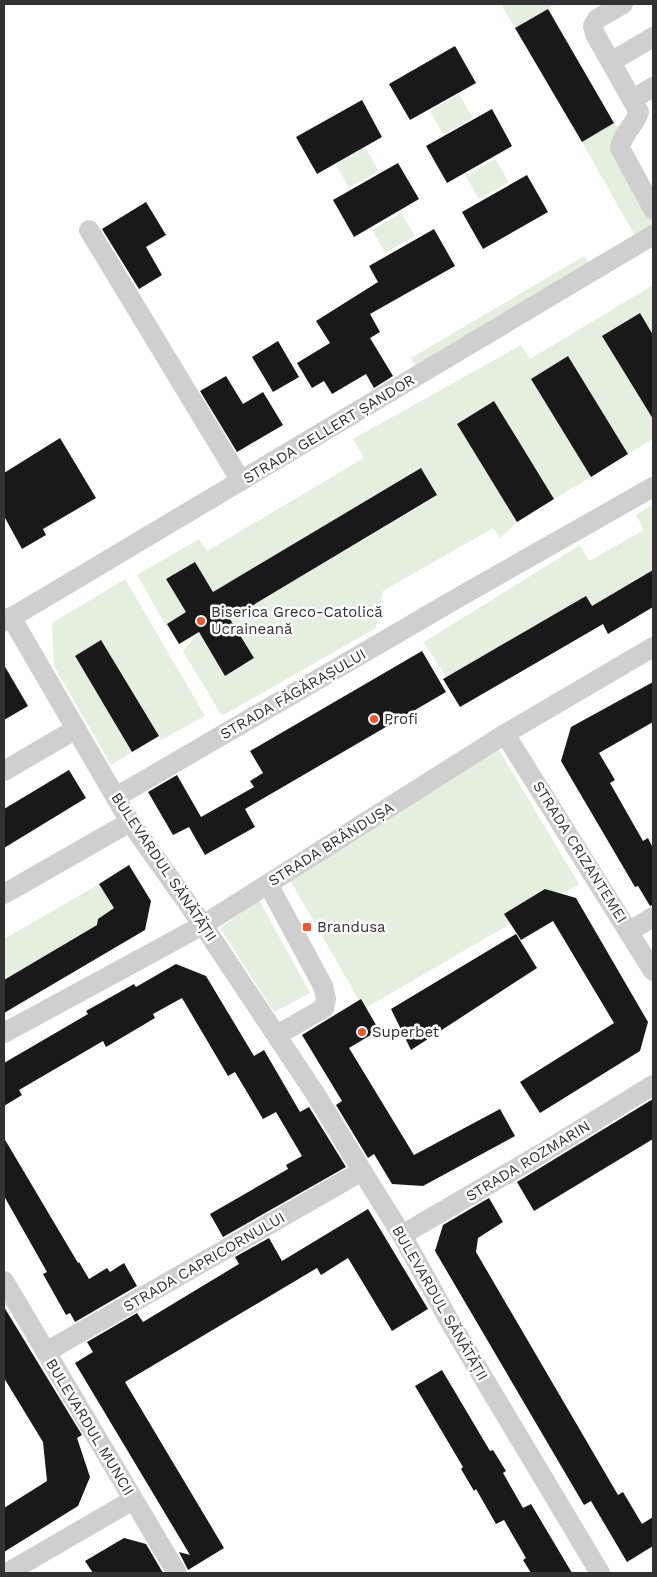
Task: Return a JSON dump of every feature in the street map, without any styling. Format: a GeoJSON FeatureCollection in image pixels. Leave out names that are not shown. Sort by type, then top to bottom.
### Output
{"type":"FeatureCollection","features":[{"type":"Feature","properties":{"kind":"street"},"geometry":{"type":"LineString","coordinates":[[623,4],[597,19],[593,26],[595,34],[639,112],[636,121],[621,141],[620,148],[653,209]]}},
{"type":"Feature","properties":{"kind":"street"},"geometry":{"type":"LineString","coordinates":[[612,62],[653,37]]}},
{"type":"Feature","properties":{"kind":"street"},"geometry":{"type":"LineString","coordinates":[[633,99],[653,87]]}},
{"type":"Feature","properties":{"kind":"street"},"geometry":{"type":"LineString","coordinates":[[89,230],[241,481]]}},
{"type":"Feature","properties":{"kind":"street","name":"STRADA GELLERT ȘANDOR"},"geometry":{"type":"LineString","coordinates":[[8,620],[653,234]]}},
{"type":"Feature","properties":{"kind":"street","name":"STRADA FĂGĂRAȘULUI"},"geometry":{"type":"LineString","coordinates":[[116,797],[461,596],[653,487]]}},
{"type":"Feature","properties":{"kind":"street","name":"BULEVARDUL SĂNĂTĂȚII"},"geometry":{"type":"LineString","coordinates":[[8,620],[76,729],[130,822],[203,925],[316,1095],[402,1235],[450,1322],[600,1573]]}},
{"type":"Feature","properties":{"kind":"street","name":"STRADA BRÂNDUȘA"},"geometry":{"type":"LineString","coordinates":[[4,1033],[203,925],[505,734],[653,647]]}},
{"type":"Feature","properties":{"kind":"street"},"geometry":{"type":"LineString","coordinates":[[4,771],[76,729]]}},
{"type":"Feature","properties":{"kind":"street","name":"STRADA CRIZANTEMEI"},"geometry":{"type":"LineString","coordinates":[[505,734],[630,931],[653,971]]}},
{"type":"Feature","properties":{"kind":"street"},"geometry":{"type":"LineString","coordinates":[[4,894],[130,822]]}},
{"type":"Feature","properties":{"kind":"street"},"geometry":{"type":"LineString","coordinates":[[268,884],[323,986],[326,999],[324,1008],[277,1035]]}},
{"type":"Feature","properties":{"kind":"street"},"geometry":{"type":"LineString","coordinates":[[630,931],[653,917]]}},
{"type":"Feature","properties":{"kind":"street","name":"STRADA ROZMARIN"},"geometry":{"type":"LineString","coordinates":[[402,1235],[544,1152],[653,1085]]}},
{"type":"Feature","properties":{"kind":"street","name":"STRADA CAPRICORNULUI"},"geometry":{"type":"LineString","coordinates":[[46,1352],[362,1172]]}},
{"type":"Feature","properties":{"kind":"street","name":"BULEVARDUL MUNCII"},"geometry":{"type":"LineString","coordinates":[[4,1281],[177,1573]]}},
{"type":"Feature","properties":{"kind":"street"},"geometry":{"type":"LineString","coordinates":[[8,1573],[133,1500]]}},
{"type":"Feature","properties":{"kind":"green space"},"geometry":{"type":"Polygon","coordinates":[[[501,4],[556,4],[515,28],[501,4]]]}},
{"type":"Feature","properties":{"kind":"green space"},"geometry":{"type":"Polygon","coordinates":[[[459,94],[473,118],[443,134],[430,111],[459,94]]]}},
{"type":"Feature","properties":{"kind":"green space"},"geometry":{"type":"Polygon","coordinates":[[[614,123],[626,135],[653,209],[653,235],[639,243],[582,142],[614,123]]]}},
{"type":"Feature","properties":{"kind":"green space"},"geometry":{"type":"Polygon","coordinates":[[[365,148],[379,171],[349,188],[336,164],[365,148]]]}},
{"type":"Feature","properties":{"kind":"green space"},"geometry":{"type":"Polygon","coordinates":[[[495,159],[509,182],[479,199],[466,176],[495,159]]]}},
{"type":"Feature","properties":{"kind":"green space"},"geometry":{"type":"Polygon","coordinates":[[[401,213],[415,236],[385,253],[372,230],[401,213]]]}},
{"type":"Feature","properties":{"kind":"green space"},"geometry":{"type":"Polygon","coordinates":[[[584,256],[593,271],[420,375],[411,358],[584,256]]]}},
{"type":"Feature","properties":{"kind":"green space"},"geometry":{"type":"Polygon","coordinates":[[[653,285],[653,335],[640,313],[603,336],[653,419],[653,439],[628,454],[568,356],[531,379],[591,477],[554,499],[494,401],[458,424],[517,522],[500,538],[493,528],[383,591],[376,628],[222,716],[183,651],[199,632],[225,676],[254,659],[230,619],[437,496],[421,469],[213,592],[195,562],[167,579],[186,612],[167,624],[169,631],[137,575],[199,539],[207,551],[364,458],[353,439],[521,345],[530,359],[653,285]]]}},
{"type":"Feature","properties":{"kind":"green space"},"geometry":{"type":"Polygon","coordinates":[[[653,504],[653,570],[592,606],[586,596],[446,677],[424,642],[580,545],[589,561],[644,530],[636,515],[653,504]]]}},
{"type":"Feature","properties":{"kind":"green space"},"geometry":{"type":"Polygon","coordinates":[[[125,579],[205,716],[161,740],[101,640],[75,657],[132,752],[111,765],[54,666],[52,623],[125,579]]]}},
{"type":"Feature","properties":{"kind":"green space"},"geometry":{"type":"Polygon","coordinates":[[[499,750],[579,884],[364,1009],[289,878],[499,750]]]}},
{"type":"Feature","properties":{"kind":"green space"},"geometry":{"type":"Polygon","coordinates":[[[99,884],[113,906],[112,910],[98,919],[97,925],[4,980],[4,939],[99,884]]]}},
{"type":"Feature","properties":{"kind":"green space"},"geometry":{"type":"Polygon","coordinates":[[[259,900],[310,993],[274,1012],[220,928],[259,900]]]}},
{"type":"Feature","properties":{"kind":"building"},"geometry":{"type":"Polygon","coordinates":[[[548,9],[614,123],[582,142],[515,28],[548,9]]]}},
{"type":"Feature","properties":{"kind":"building"},"geometry":{"type":"Polygon","coordinates":[[[455,46],[476,83],[410,120],[389,84],[455,46]]]}},
{"type":"Feature","properties":{"kind":"building"},"geometry":{"type":"Polygon","coordinates":[[[362,100],[382,137],[317,174],[296,137],[362,100]]]}},
{"type":"Feature","properties":{"kind":"building"},"geometry":{"type":"Polygon","coordinates":[[[492,109],[512,146],[447,183],[426,146],[492,109]]]}},
{"type":"Feature","properties":{"kind":"building"},"geometry":{"type":"Polygon","coordinates":[[[398,163],[419,199],[354,237],[333,200],[398,163]]]}},
{"type":"Feature","properties":{"kind":"building"},"geometry":{"type":"Polygon","coordinates":[[[527,175],[548,212],[483,249],[462,212],[527,175]]]}},
{"type":"Feature","properties":{"kind":"building"},"geometry":{"type":"Polygon","coordinates":[[[146,202],[166,235],[146,247],[162,275],[139,289],[102,229],[146,202]]]}},
{"type":"Feature","properties":{"kind":"building"},"geometry":{"type":"Polygon","coordinates":[[[434,229],[455,266],[370,314],[380,332],[370,338],[393,376],[374,388],[366,374],[332,394],[324,381],[312,388],[297,363],[330,343],[316,321],[378,282],[369,266],[434,229]]]}},
{"type":"Feature","properties":{"kind":"building"},"geometry":{"type":"Polygon","coordinates":[[[640,313],[653,335],[653,419],[602,336],[640,313]]]}},
{"type":"Feature","properties":{"kind":"building"},"geometry":{"type":"Polygon","coordinates":[[[278,341],[299,377],[273,392],[252,357],[278,341]]]}},
{"type":"Feature","properties":{"kind":"building"},"geometry":{"type":"Polygon","coordinates":[[[568,356],[628,454],[591,477],[531,379],[568,356]]]}},
{"type":"Feature","properties":{"kind":"building"},"geometry":{"type":"Polygon","coordinates":[[[226,376],[243,404],[263,392],[283,425],[237,452],[200,391],[226,376]]]}},
{"type":"Feature","properties":{"kind":"building"},"geometry":{"type":"Polygon","coordinates":[[[494,401],[554,499],[517,522],[457,424],[494,401]]]}},
{"type":"Feature","properties":{"kind":"building"},"geometry":{"type":"Polygon","coordinates":[[[60,438],[96,498],[43,529],[46,535],[22,549],[4,516],[4,473],[60,438]]]}},
{"type":"Feature","properties":{"kind":"building"},"geometry":{"type":"Polygon","coordinates":[[[421,468],[437,495],[230,619],[254,658],[225,676],[199,632],[179,644],[167,624],[186,612],[166,579],[195,562],[213,592],[421,468]]]}},
{"type":"Feature","properties":{"kind":"building"},"geometry":{"type":"Polygon","coordinates":[[[653,570],[653,607],[608,634],[603,624],[460,707],[443,679],[586,596],[592,606],[653,570]]]}},
{"type":"Feature","properties":{"kind":"building"},"geometry":{"type":"Polygon","coordinates":[[[101,640],[159,736],[132,752],[75,656],[101,640]]]}},
{"type":"Feature","properties":{"kind":"building"},"geometry":{"type":"Polygon","coordinates":[[[422,651],[446,692],[245,809],[255,827],[205,855],[189,827],[173,835],[148,792],[177,775],[201,817],[254,787],[250,781],[263,773],[250,751],[422,651]]]}},
{"type":"Feature","properties":{"kind":"building"},"geometry":{"type":"Polygon","coordinates":[[[4,665],[28,706],[4,720],[4,665]]]}},
{"type":"Feature","properties":{"kind":"building"},"geometry":{"type":"Polygon","coordinates":[[[653,682],[653,722],[599,753],[615,780],[610,783],[643,841],[648,838],[653,848],[653,905],[650,906],[638,886],[635,887],[561,761],[571,727],[653,682]]]}},
{"type":"Feature","properties":{"kind":"building"},"geometry":{"type":"Polygon","coordinates":[[[69,770],[86,798],[4,848],[4,809],[69,770]]]}},
{"type":"Feature","properties":{"kind":"building"},"geometry":{"type":"Polygon","coordinates":[[[129,865],[151,901],[145,930],[4,1013],[4,980],[97,925],[98,919],[114,908],[99,884],[129,865]]]}},
{"type":"Feature","properties":{"kind":"building"},"geometry":{"type":"Polygon","coordinates":[[[545,889],[576,898],[648,1022],[640,1051],[540,1113],[520,1082],[614,1023],[553,921],[521,940],[504,914],[545,889]]]}},
{"type":"Feature","properties":{"kind":"building"},"geometry":{"type":"Polygon","coordinates":[[[516,934],[537,968],[411,1050],[391,1009],[516,934]]]}},
{"type":"Feature","properties":{"kind":"building"},"geometry":{"type":"Polygon","coordinates":[[[176,964],[206,976],[254,1056],[264,1050],[300,1112],[309,1107],[346,1167],[223,1237],[210,1214],[288,1169],[286,1165],[302,1156],[276,1112],[263,1119],[235,1072],[228,1076],[182,998],[153,1014],[155,1018],[106,1047],[103,1041],[19,1090],[22,1095],[4,1106],[4,1063],[88,1014],[86,1011],[134,984],[136,987],[176,964]]]}},
{"type":"Feature","properties":{"kind":"building"},"geometry":{"type":"Polygon","coordinates":[[[361,999],[379,1030],[349,1048],[414,1155],[500,1109],[515,1136],[423,1186],[392,1184],[374,1154],[368,1158],[336,1105],[342,1101],[302,1035],[361,999]]]}},
{"type":"Feature","properties":{"kind":"building"},"geometry":{"type":"Polygon","coordinates":[[[653,1099],[653,1139],[534,1211],[517,1182],[653,1099]]]}},
{"type":"Feature","properties":{"kind":"building"},"geometry":{"type":"Polygon","coordinates":[[[4,1138],[89,1279],[107,1268],[110,1272],[124,1263],[137,1286],[75,1322],[70,1313],[66,1315],[43,1274],[47,1272],[4,1196],[4,1138]]]}},
{"type":"Feature","properties":{"kind":"building"},"geometry":{"type":"Polygon","coordinates":[[[489,1198],[503,1222],[478,1238],[476,1252],[618,1495],[623,1492],[642,1524],[653,1517],[653,1546],[627,1562],[591,1501],[584,1505],[435,1251],[443,1225],[489,1198]]]}},
{"type":"Feature","properties":{"kind":"building"},"geometry":{"type":"Polygon","coordinates":[[[368,1209],[428,1309],[392,1331],[348,1258],[321,1275],[317,1268],[125,1382],[224,1548],[188,1570],[179,1552],[190,1555],[75,1363],[93,1352],[87,1342],[137,1313],[143,1322],[239,1264],[235,1257],[269,1238],[282,1261],[368,1209]]]}},
{"type":"Feature","properties":{"kind":"building"},"geometry":{"type":"Polygon","coordinates":[[[4,1307],[82,1435],[77,1438],[90,1477],[78,1506],[4,1552],[4,1508],[47,1481],[43,1442],[4,1378],[4,1307]]]}},
{"type":"Feature","properties":{"kind":"building"},"geometry":{"type":"Polygon","coordinates":[[[442,1370],[490,1451],[493,1450],[506,1471],[503,1473],[523,1508],[531,1504],[572,1573],[531,1573],[523,1560],[526,1558],[504,1520],[496,1524],[476,1489],[474,1491],[461,1469],[463,1467],[415,1386],[442,1370]]]}},
{"type":"Feature","properties":{"kind":"building"},"geometry":{"type":"Polygon","coordinates":[[[124,1538],[146,1544],[163,1573],[93,1573],[85,1561],[124,1538]]]}},
{"type":"Feature","properties":{"kind":"place","name":"Biserica Greco-Catolică Ucraineană"},"geometry":{"type":"Point","coordinates":[201,621]}},
{"type":"Feature","properties":{"kind":"place","name":"Profi"},"geometry":{"type":"Point","coordinates":[374,719]}},
{"type":"Feature","properties":{"kind":"place","name":"Brandusa"},"geometry":{"type":"Point","coordinates":[307,927]}},
{"type":"Feature","properties":{"kind":"place","name":"Superbet"},"geometry":{"type":"Point","coordinates":[362,1032]}}]}
